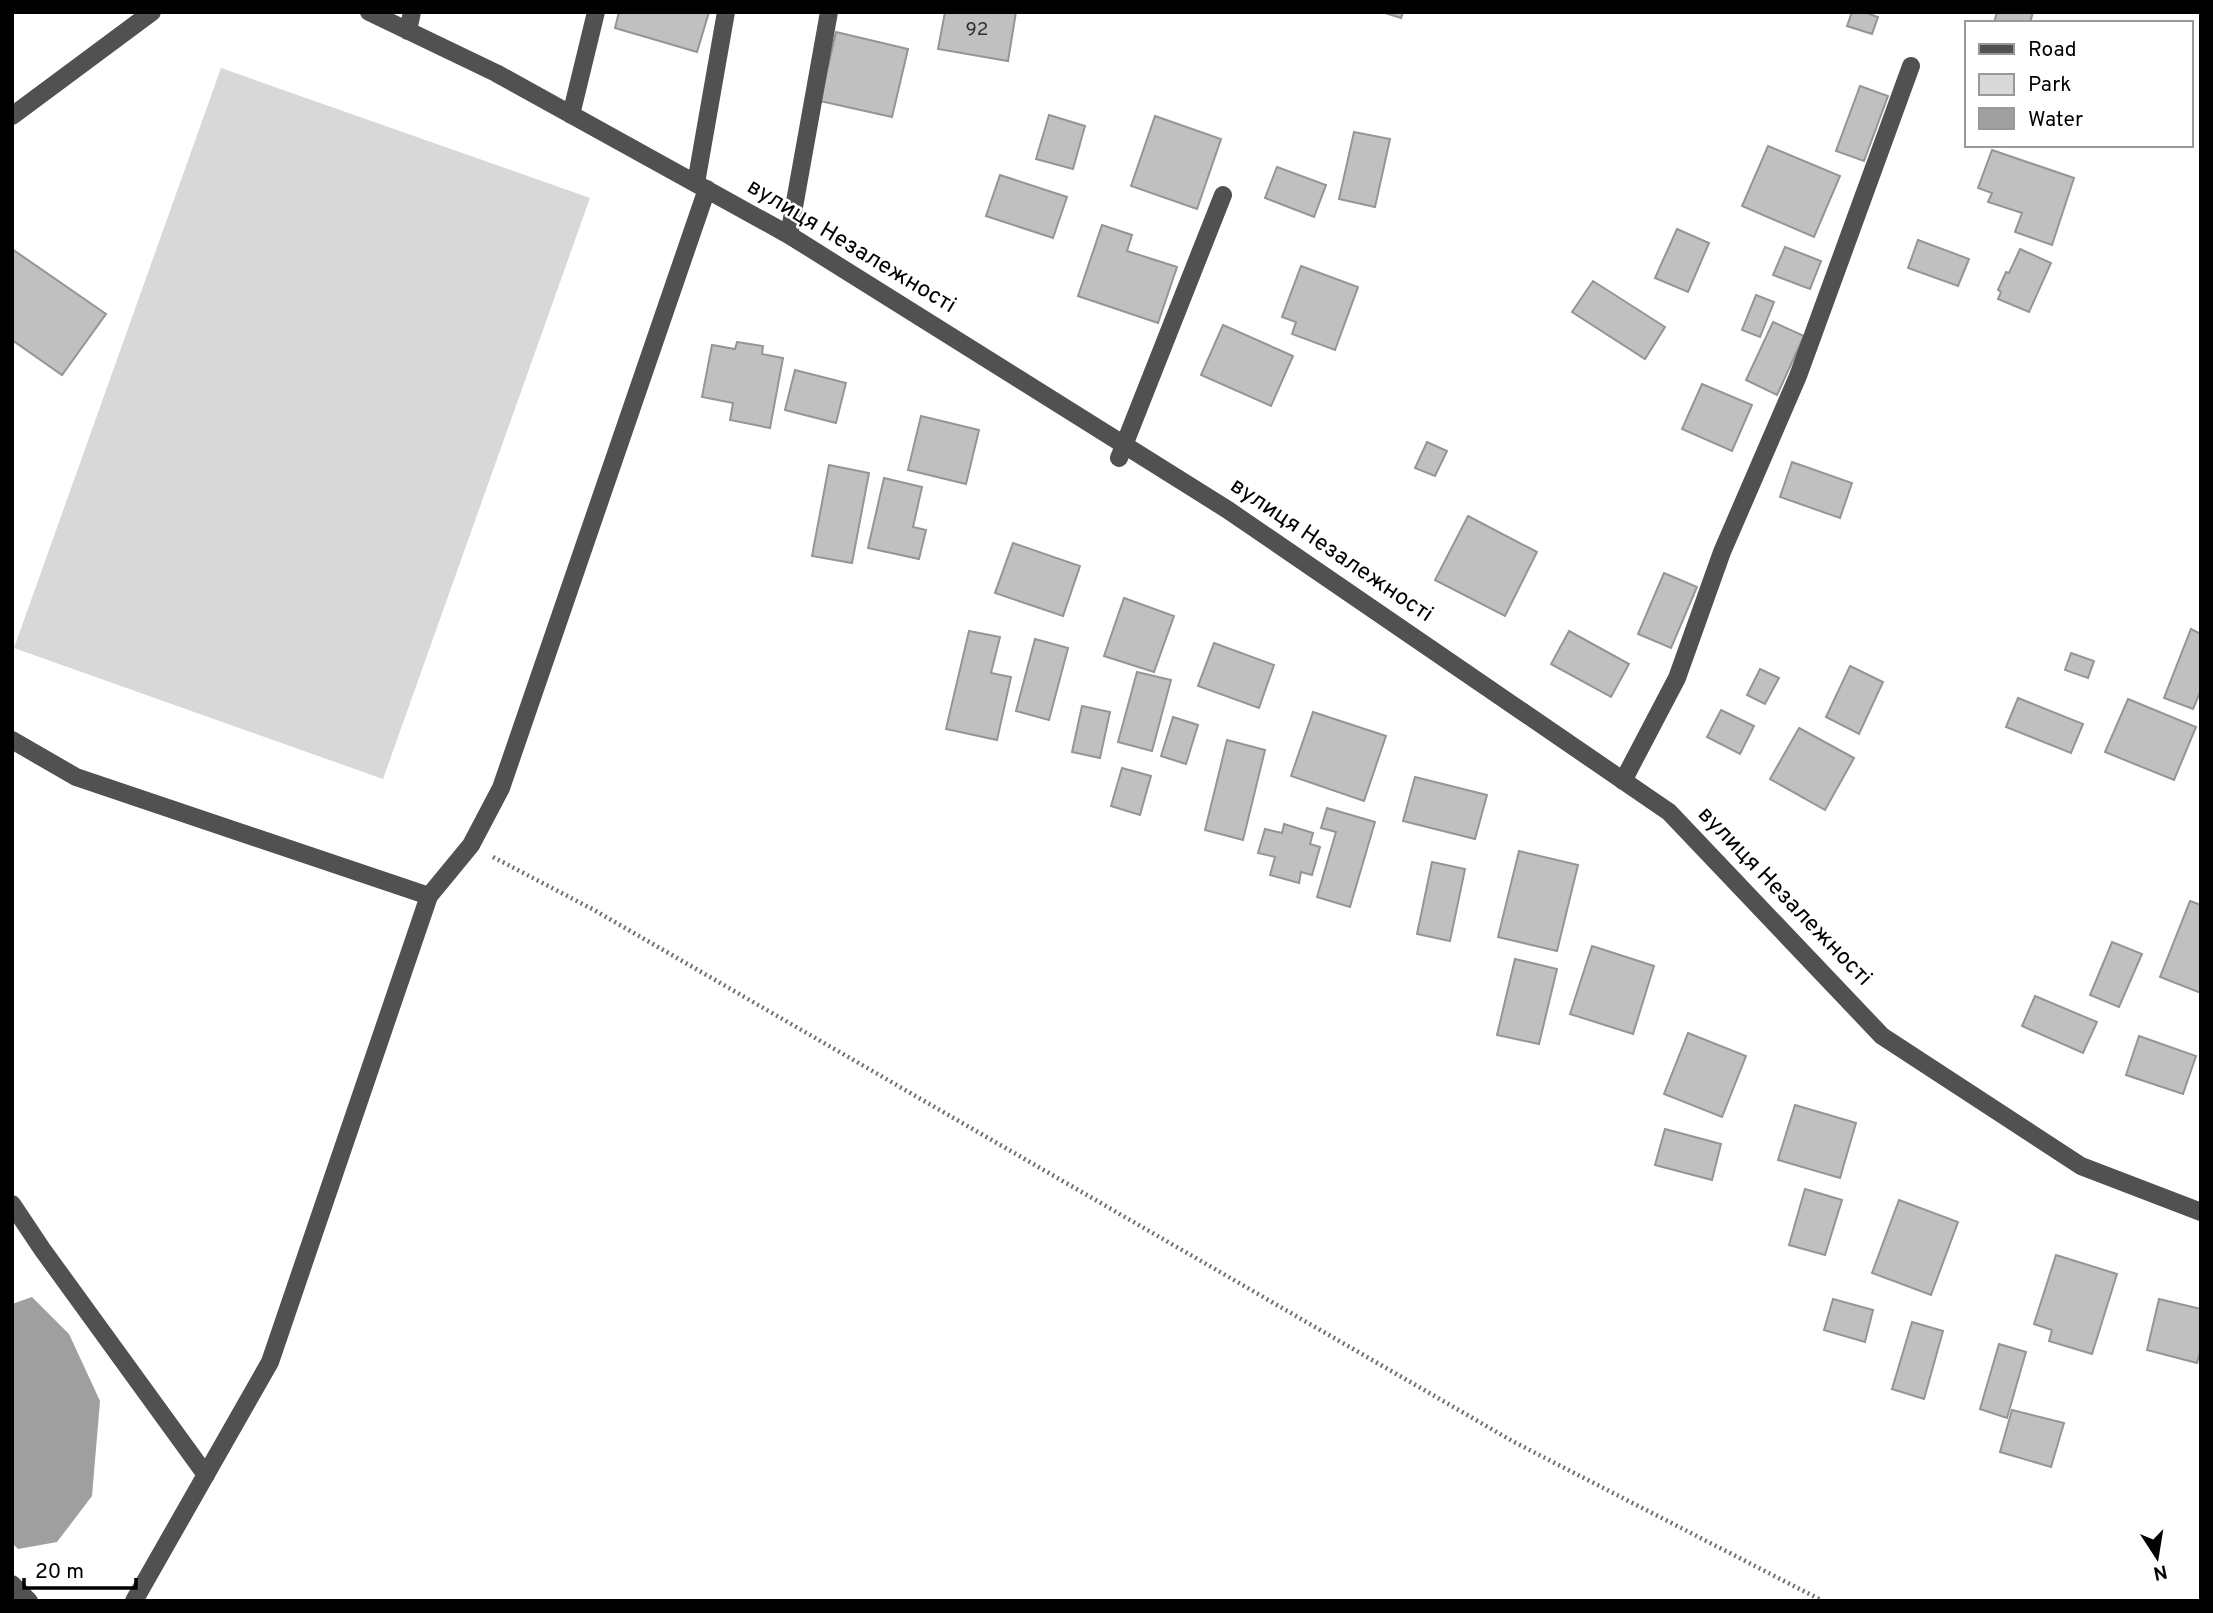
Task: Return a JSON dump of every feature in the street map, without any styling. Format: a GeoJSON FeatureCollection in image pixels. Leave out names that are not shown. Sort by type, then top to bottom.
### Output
{"type":"FeatureCollection","features":[{"type":"Feature","properties":{"kind":"street"},"geometry":{"type":"LineString","coordinates":[[12,116],[152,12]]}},
{"type":"Feature","properties":{"kind":"street","name":"вулиця Незалежності"},"geometry":{"type":"LineString","coordinates":[[369,12],[496,73],[789,235],[1122,452],[1228,510],[1669,812],[1882,1036],[2081,1166],[2201,1212]]}},
{"type":"Feature","properties":{"kind":"street"},"geometry":{"type":"LineString","coordinates":[[408,31],[412,12]]}},
{"type":"Feature","properties":{"kind":"street"},"geometry":{"type":"LineString","coordinates":[[571,115],[596,12]]}},
{"type":"Feature","properties":{"kind":"street"},"geometry":{"type":"LineString","coordinates":[[134,1601],[270,1362],[429,896],[471,845],[501,788],[701,186],[726,12]]}},
{"type":"Feature","properties":{"kind":"street"},"geometry":{"type":"LineString","coordinates":[[789,235],[829,12]]}},
{"type":"Feature","properties":{"kind":"street"},"geometry":{"type":"LineString","coordinates":[[1623,780],[1678,678],[1722,552],[1798,376],[1911,66]]}},
{"type":"Feature","properties":{"kind":"street"},"geometry":{"type":"LineString","coordinates":[[1122,452],[1223,195]]}},
{"type":"Feature","properties":{"kind":"street"},"geometry":{"type":"LineString","coordinates":[[12,740],[76,776],[429,896]]}},
{"type":"Feature","properties":{"kind":"street"},"geometry":{"type":"LineString","coordinates":[[12,1204],[41,1249],[205,1475]]}},
{"type":"Feature","properties":{"kind":"street"},"geometry":{"type":"LineString","coordinates":[[12,1584],[29,1601]]}},
{"type":"Feature","properties":{"kind":"path"},"geometry":{"type":"LineString","coordinates":[[471,845],[594,911],[1514,1442],[1823,1601]]}},
{"type":"Feature","properties":{"kind":"green space"},"geometry":{"type":"Polygon","coordinates":[[[221,68],[590,198],[383,779],[14,648],[221,68]]]}},
{"type":"Feature","properties":{"kind":"water"},"geometry":{"type":"Polygon","coordinates":[[[32,1297],[69,1334],[100,1401],[92,1496],[57,1542],[18,1549],[12,1543],[12,1304],[32,1297]]]}},
{"type":"Feature","properties":{"kind":"building"},"geometry":{"type":"Polygon","coordinates":[[[619,12],[709,12],[697,52],[615,28],[619,12]]]}},
{"type":"Feature","properties":{"kind":"building"},"geometry":{"type":"Polygon","coordinates":[[[945,12],[1016,12],[1008,61],[938,49],[945,12]]]}},
{"type":"Feature","properties":{"kind":"building"},"geometry":{"type":"Polygon","coordinates":[[[1382,12],[1403,12],[1401,18],[1382,12]]]}},
{"type":"Feature","properties":{"kind":"building"},"geometry":{"type":"Polygon","coordinates":[[[1852,12],[1864,12],[1878,17],[1872,34],[1847,26],[1852,12]]]}},
{"type":"Feature","properties":{"kind":"building"},"geometry":{"type":"Polygon","coordinates":[[[1997,12],[2033,12],[2031,21],[1995,21],[1997,12]]]}},
{"type":"Feature","properties":{"kind":"building"},"geometry":{"type":"Polygon","coordinates":[[[836,32],[908,49],[892,117],[820,101],[836,32]]]}},
{"type":"Feature","properties":{"kind":"building"},"geometry":{"type":"Polygon","coordinates":[[[1860,86],[1888,96],[1864,161],[1836,151],[1860,86]]]}},
{"type":"Feature","properties":{"kind":"building"},"geometry":{"type":"Polygon","coordinates":[[[1049,115],[1085,126],[1073,169],[1036,159],[1049,115]]]}},
{"type":"Feature","properties":{"kind":"building"},"geometry":{"type":"Polygon","coordinates":[[[1155,116],[1221,139],[1197,209],[1131,186],[1155,116]]]}},
{"type":"Feature","properties":{"kind":"building"},"geometry":{"type":"Polygon","coordinates":[[[1354,132],[1390,139],[1375,207],[1339,199],[1354,132]]]}},
{"type":"Feature","properties":{"kind":"building"},"geometry":{"type":"Polygon","coordinates":[[[1768,146],[1840,176],[1814,237],[1742,206],[1768,146]]]}},
{"type":"Feature","properties":{"kind":"building"},"geometry":{"type":"Polygon","coordinates":[[[1992,150],[2074,178],[2052,245],[2015,232],[2022,213],[1988,202],[1992,193],[1978,188],[1992,150]]]}},
{"type":"Feature","properties":{"kind":"building"},"geometry":{"type":"Polygon","coordinates":[[[1277,167],[1326,185],[1314,217],[1265,198],[1277,167]]]}},
{"type":"Feature","properties":{"kind":"building"},"geometry":{"type":"Polygon","coordinates":[[[1000,175],[1067,197],[1053,238],[986,216],[1000,175]]]}},
{"type":"Feature","properties":{"kind":"building"},"geometry":{"type":"Polygon","coordinates":[[[1102,225],[1132,235],[1127,251],[1177,267],[1158,323],[1078,296],[1102,225]]]}},
{"type":"Feature","properties":{"kind":"building"},"geometry":{"type":"Polygon","coordinates":[[[1677,229],[1709,243],[1688,292],[1655,278],[1677,229]]]}},
{"type":"Feature","properties":{"kind":"building"},"geometry":{"type":"Polygon","coordinates":[[[1918,240],[1969,259],[1958,286],[1908,268],[1918,240]]]}},
{"type":"Feature","properties":{"kind":"building"},"geometry":{"type":"Polygon","coordinates":[[[1785,247],[1821,261],[1810,289],[1773,275],[1785,247]]]}},
{"type":"Feature","properties":{"kind":"building"},"geometry":{"type":"Polygon","coordinates":[[[12,249],[106,314],[62,375],[12,340],[12,249]]]}},
{"type":"Feature","properties":{"kind":"building"},"geometry":{"type":"Polygon","coordinates":[[[2020,249],[2051,263],[2029,312],[1998,299],[2001,292],[1998,290],[2020,249]]]}},
{"type":"Feature","properties":{"kind":"building"},"geometry":{"type":"Polygon","coordinates":[[[1301,266],[1358,287],[1335,350],[1292,334],[1296,322],[1282,317],[1301,266]]]}},
{"type":"Feature","properties":{"kind":"building"},"geometry":{"type":"Polygon","coordinates":[[[1593,281],[1665,327],[1645,359],[1572,312],[1593,281]]]}},
{"type":"Feature","properties":{"kind":"building"},"geometry":{"type":"Polygon","coordinates":[[[1756,295],[1774,302],[1760,337],[1742,330],[1756,295]]]}},
{"type":"Feature","properties":{"kind":"building"},"geometry":{"type":"Polygon","coordinates":[[[1773,322],[1804,336],[1777,395],[1746,380],[1773,322]]]}},
{"type":"Feature","properties":{"kind":"building"},"geometry":{"type":"Polygon","coordinates":[[[1223,325],[1293,356],[1271,406],[1201,375],[1223,325]]]}},
{"type":"Feature","properties":{"kind":"building"},"geometry":{"type":"Polygon","coordinates":[[[737,342],[763,346],[762,354],[783,358],[770,428],[730,420],[733,403],[702,397],[712,345],[735,349],[737,342]]]}},
{"type":"Feature","properties":{"kind":"building"},"geometry":{"type":"Polygon","coordinates":[[[795,370],[846,383],[836,423],[785,410],[795,370]]]}},
{"type":"Feature","properties":{"kind":"building"},"geometry":{"type":"Polygon","coordinates":[[[1702,384],[1752,405],[1732,451],[1682,429],[1702,384]]]}},
{"type":"Feature","properties":{"kind":"building"},"geometry":{"type":"Polygon","coordinates":[[[921,416],[979,430],[966,484],[908,470],[921,416]]]}},
{"type":"Feature","properties":{"kind":"building"},"geometry":{"type":"Polygon","coordinates":[[[1427,442],[1447,451],[1435,476],[1415,468],[1427,442]]]}},
{"type":"Feature","properties":{"kind":"building"},"geometry":{"type":"Polygon","coordinates":[[[1792,462],[1852,483],[1840,518],[1780,497],[1792,462]]]}},
{"type":"Feature","properties":{"kind":"building"},"geometry":{"type":"Polygon","coordinates":[[[829,465],[869,473],[852,563],[812,556],[829,465]]]}},
{"type":"Feature","properties":{"kind":"building"},"geometry":{"type":"Polygon","coordinates":[[[884,478],[922,487],[913,527],[926,530],[919,559],[868,548],[884,478]]]}},
{"type":"Feature","properties":{"kind":"building"},"geometry":{"type":"Polygon","coordinates":[[[1468,516],[1537,552],[1505,616],[1435,580],[1468,516]]]}},
{"type":"Feature","properties":{"kind":"building"},"geometry":{"type":"Polygon","coordinates":[[[1013,543],[1080,566],[1063,616],[995,593],[1013,543]]]}},
{"type":"Feature","properties":{"kind":"building"},"geometry":{"type":"Polygon","coordinates":[[[1664,573],[1697,587],[1671,648],[1638,634],[1664,573]]]}},
{"type":"Feature","properties":{"kind":"building"},"geometry":{"type":"Polygon","coordinates":[[[1124,598],[1174,616],[1154,672],[1104,656],[1124,598]]]}},
{"type":"Feature","properties":{"kind":"building"},"geometry":{"type":"Polygon","coordinates":[[[2191,629],[2201,634],[2201,690],[2193,709],[2164,698],[2191,629]]]}},
{"type":"Feature","properties":{"kind":"building"},"geometry":{"type":"Polygon","coordinates":[[[969,631],[1000,637],[991,673],[1011,677],[997,740],[946,729],[969,631]]]}},
{"type":"Feature","properties":{"kind":"building"},"geometry":{"type":"Polygon","coordinates":[[[1569,631],[1629,664],[1611,697],[1551,664],[1569,631]]]}},
{"type":"Feature","properties":{"kind":"building"},"geometry":{"type":"Polygon","coordinates":[[[1035,639],[1068,648],[1049,720],[1016,711],[1035,639]]]}},
{"type":"Feature","properties":{"kind":"building"},"geometry":{"type":"Polygon","coordinates":[[[1214,643],[1274,665],[1259,708],[1198,686],[1214,643]]]}},
{"type":"Feature","properties":{"kind":"building"},"geometry":{"type":"Polygon","coordinates":[[[2071,653],[2094,661],[2088,678],[2065,670],[2071,653]]]}},
{"type":"Feature","properties":{"kind":"building"},"geometry":{"type":"Polygon","coordinates":[[[1850,666],[1883,682],[1859,734],[1826,717],[1850,666]]]}},
{"type":"Feature","properties":{"kind":"building"},"geometry":{"type":"Polygon","coordinates":[[[1760,669],[1779,678],[1765,704],[1747,695],[1760,669]]]}},
{"type":"Feature","properties":{"kind":"building"},"geometry":{"type":"Polygon","coordinates":[[[1137,672],[1171,680],[1152,751],[1118,742],[1137,672]]]}},
{"type":"Feature","properties":{"kind":"building"},"geometry":{"type":"Polygon","coordinates":[[[2018,698],[2083,724],[2071,753],[2006,727],[2018,698]]]}},
{"type":"Feature","properties":{"kind":"building"},"geometry":{"type":"Polygon","coordinates":[[[2128,699],[2196,727],[2174,780],[2105,752],[2128,699]]]}},
{"type":"Feature","properties":{"kind":"building"},"geometry":{"type":"Polygon","coordinates":[[[1082,706],[1110,712],[1100,758],[1072,752],[1082,706]]]}},
{"type":"Feature","properties":{"kind":"building"},"geometry":{"type":"Polygon","coordinates":[[[1721,710],[1754,726],[1740,754],[1707,737],[1721,710]]]}},
{"type":"Feature","properties":{"kind":"building"},"geometry":{"type":"Polygon","coordinates":[[[1313,712],[1386,736],[1364,801],[1291,776],[1313,712]]]}},
{"type":"Feature","properties":{"kind":"building"},"geometry":{"type":"Polygon","coordinates":[[[1173,717],[1198,725],[1186,764],[1161,756],[1173,717]]]}},
{"type":"Feature","properties":{"kind":"building"},"geometry":{"type":"Polygon","coordinates":[[[1799,728],[1854,758],[1825,810],[1770,779],[1799,728]]]}},
{"type":"Feature","properties":{"kind":"building"},"geometry":{"type":"Polygon","coordinates":[[[1227,740],[1265,750],[1243,840],[1205,830],[1227,740]]]}},
{"type":"Feature","properties":{"kind":"building"},"geometry":{"type":"Polygon","coordinates":[[[1122,768],[1151,776],[1140,815],[1111,806],[1122,768]]]}},
{"type":"Feature","properties":{"kind":"building"},"geometry":{"type":"Polygon","coordinates":[[[1415,777],[1487,795],[1475,839],[1403,821],[1415,777]]]}},
{"type":"Feature","properties":{"kind":"building"},"geometry":{"type":"Polygon","coordinates":[[[1327,808],[1375,822],[1350,907],[1317,897],[1336,832],[1321,828],[1327,808]]]}},
{"type":"Feature","properties":{"kind":"building"},"geometry":{"type":"Polygon","coordinates":[[[1284,824],[1313,833],[1310,844],[1320,847],[1312,875],[1301,872],[1299,883],[1270,875],[1275,857],[1258,853],[1265,829],[1282,833],[1284,824]]]}},
{"type":"Feature","properties":{"kind":"building"},"geometry":{"type":"Polygon","coordinates":[[[1519,851],[1578,865],[1557,951],[1498,937],[1519,851]]]}},
{"type":"Feature","properties":{"kind":"building"},"geometry":{"type":"Polygon","coordinates":[[[1432,862],[1465,869],[1450,941],[1417,934],[1432,862]]]}},
{"type":"Feature","properties":{"kind":"building"},"geometry":{"type":"Polygon","coordinates":[[[2190,901],[2201,905],[2201,993],[2160,977],[2190,901]]]}},
{"type":"Feature","properties":{"kind":"building"},"geometry":{"type":"Polygon","coordinates":[[[2112,942],[2142,954],[2119,1007],[2090,995],[2112,942]]]}},
{"type":"Feature","properties":{"kind":"building"},"geometry":{"type":"Polygon","coordinates":[[[1592,946],[1654,966],[1633,1034],[1570,1014],[1592,946]]]}},
{"type":"Feature","properties":{"kind":"building"},"geometry":{"type":"Polygon","coordinates":[[[1515,959],[1557,969],[1539,1044],[1497,1035],[1515,959]]]}},
{"type":"Feature","properties":{"kind":"building"},"geometry":{"type":"Polygon","coordinates":[[[2035,996],[2097,1022],[2083,1053],[2022,1026],[2035,996]]]}},
{"type":"Feature","properties":{"kind":"building"},"geometry":{"type":"Polygon","coordinates":[[[1688,1033],[1746,1056],[1722,1117],[1664,1094],[1688,1033]]]}},
{"type":"Feature","properties":{"kind":"building"},"geometry":{"type":"Polygon","coordinates":[[[2139,1036],[2196,1056],[2183,1094],[2126,1075],[2139,1036]]]}},
{"type":"Feature","properties":{"kind":"building"},"geometry":{"type":"Polygon","coordinates":[[[1795,1105],[1856,1123],[1840,1178],[1778,1160],[1795,1105]]]}},
{"type":"Feature","properties":{"kind":"building"},"geometry":{"type":"Polygon","coordinates":[[[1665,1129],[1721,1144],[1712,1180],[1655,1165],[1665,1129]]]}},
{"type":"Feature","properties":{"kind":"building"},"geometry":{"type":"Polygon","coordinates":[[[1805,1189],[1842,1200],[1825,1255],[1789,1245],[1805,1189]]]}},
{"type":"Feature","properties":{"kind":"building"},"geometry":{"type":"Polygon","coordinates":[[[1899,1200],[1958,1222],[1931,1295],[1872,1273],[1899,1200]]]}},
{"type":"Feature","properties":{"kind":"building"},"geometry":{"type":"Polygon","coordinates":[[[2056,1255],[2117,1274],[2092,1354],[2049,1341],[2052,1330],[2034,1324],[2056,1255]]]}},
{"type":"Feature","properties":{"kind":"building"},"geometry":{"type":"Polygon","coordinates":[[[1833,1299],[1873,1310],[1865,1342],[1824,1330],[1833,1299]]]}},
{"type":"Feature","properties":{"kind":"building"},"geometry":{"type":"Polygon","coordinates":[[[2159,1299],[2201,1309],[2201,1349],[2197,1363],[2147,1350],[2159,1299]]]}},
{"type":"Feature","properties":{"kind":"building"},"geometry":{"type":"Polygon","coordinates":[[[1912,1322],[1943,1331],[1924,1399],[1892,1389],[1912,1322]]]}},
{"type":"Feature","properties":{"kind":"building"},"geometry":{"type":"Polygon","coordinates":[[[1999,1344],[2026,1352],[2007,1418],[1980,1409],[1999,1344]]]}},
{"type":"Feature","properties":{"kind":"building"},"geometry":{"type":"Polygon","coordinates":[[[2012,1410],[2064,1423],[2051,1467],[2000,1452],[2012,1410]]]}}]}
